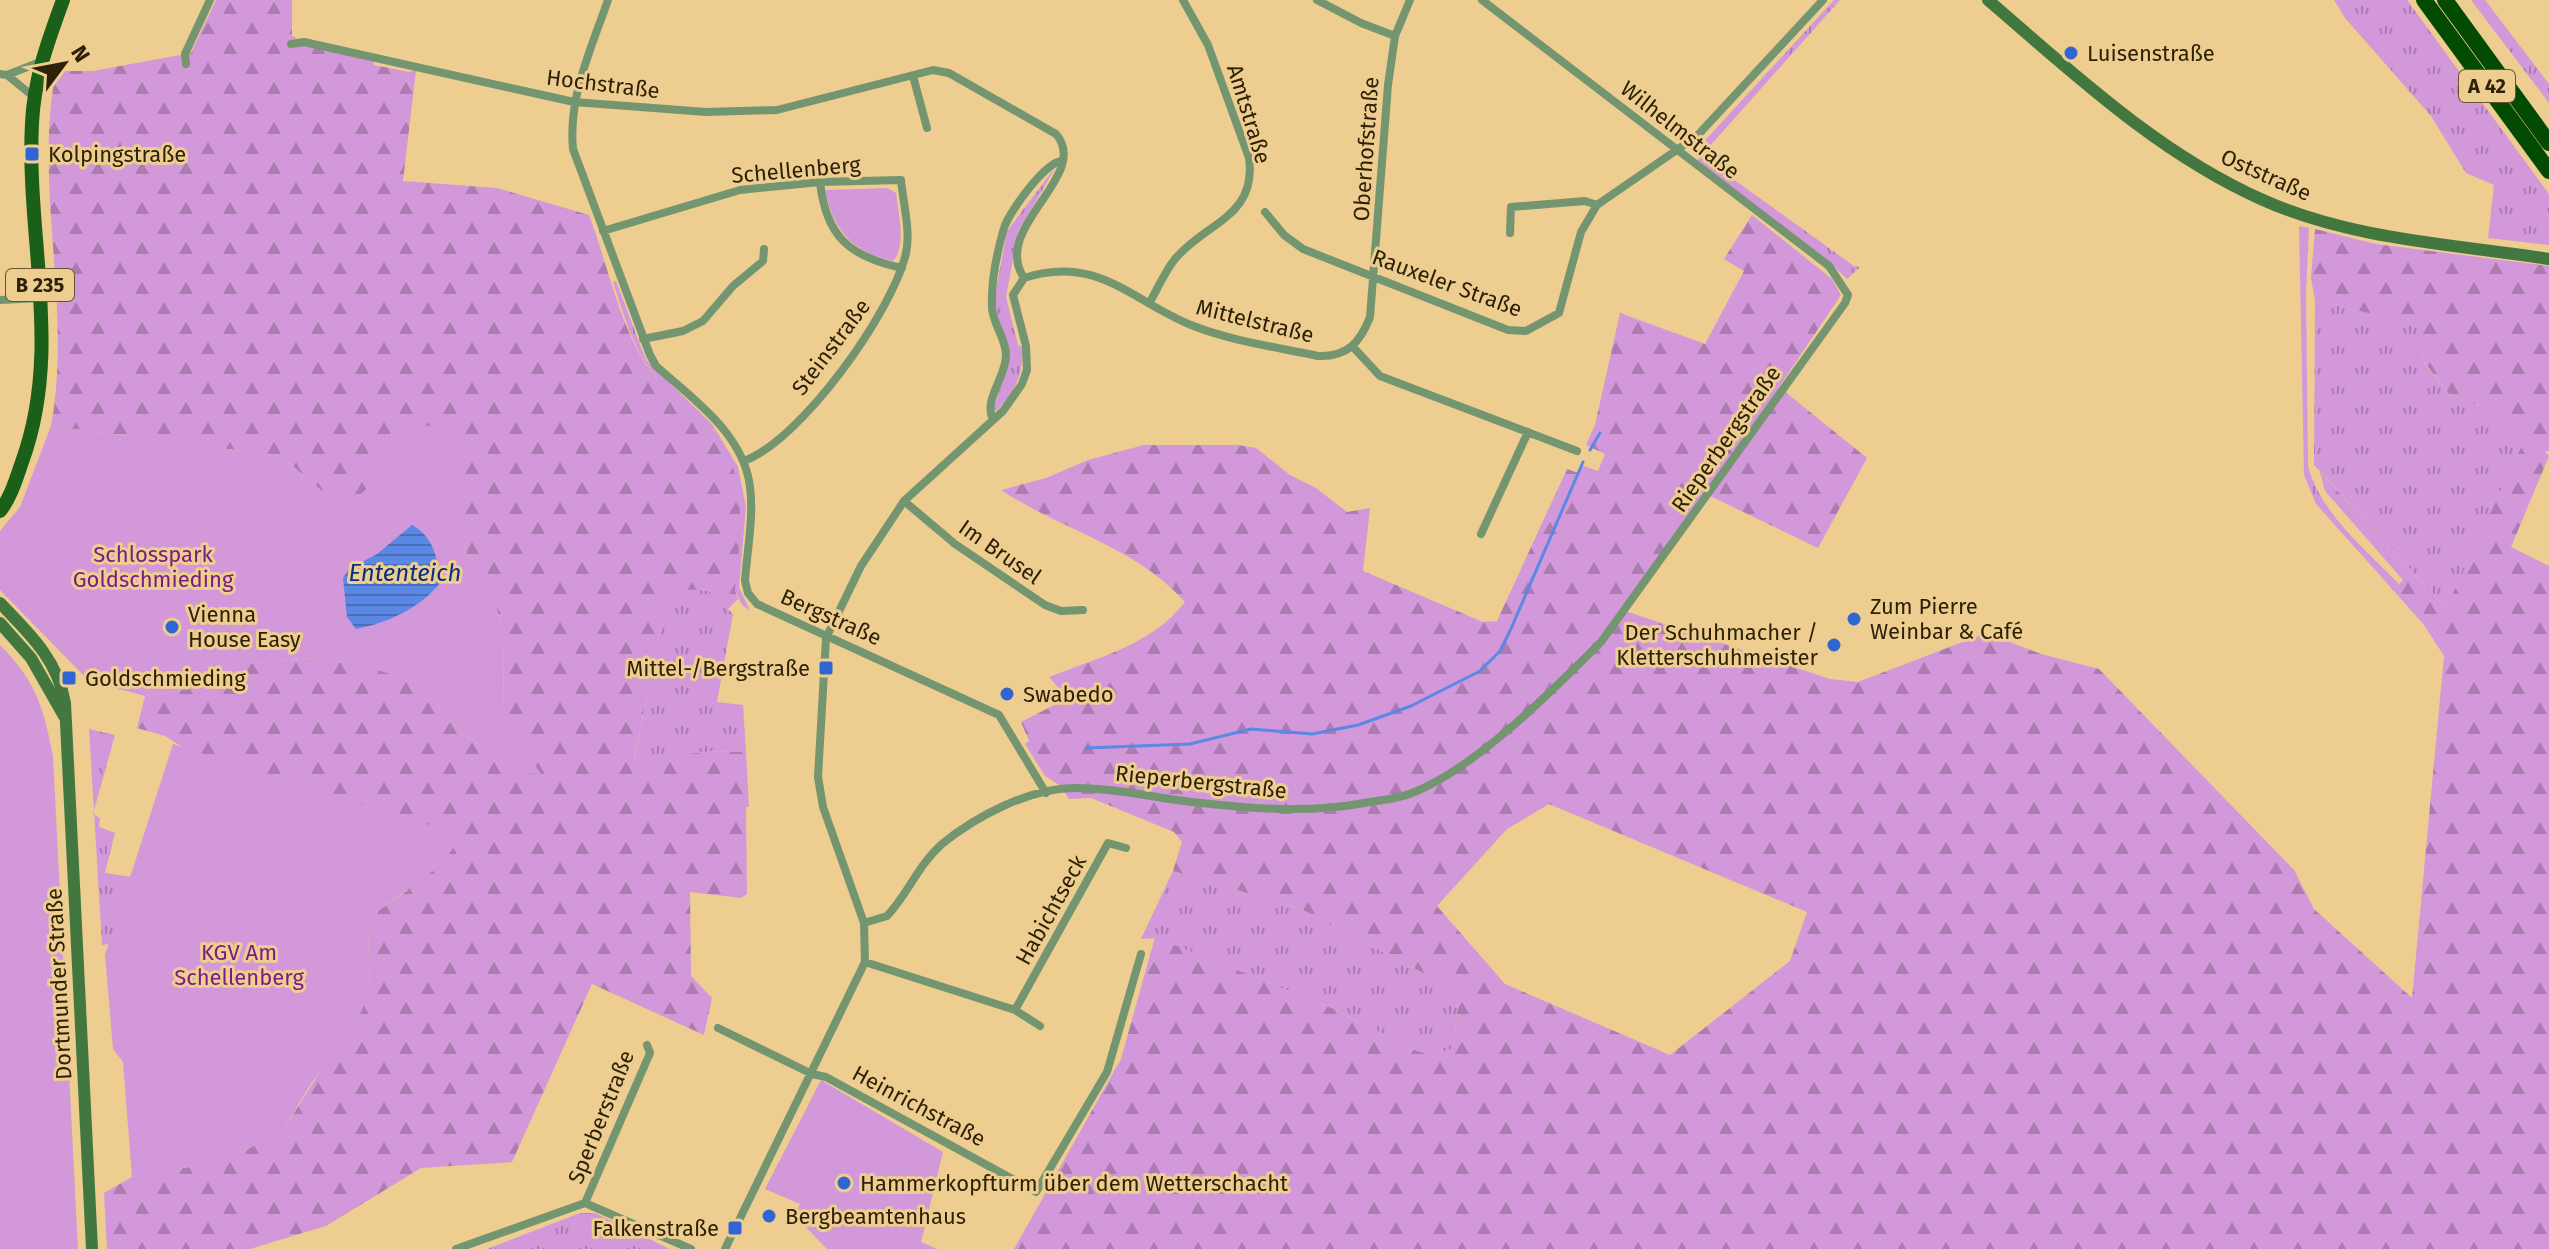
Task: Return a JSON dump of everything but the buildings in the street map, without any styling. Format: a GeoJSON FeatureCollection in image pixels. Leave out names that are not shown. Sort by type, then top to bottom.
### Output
{"type":"FeatureCollection","features":[{"type":"Feature","properties":{"kind":"highway","name":"A 42"},"geometry":{"type":"LineString","coordinates":[[2424,0],[2549,171]]}},
{"type":"Feature","properties":{"kind":"highway","name":"A 42"},"geometry":{"type":"LineString","coordinates":[[2445,0],[2549,143]]}},
{"type":"Feature","properties":{"kind":"main road","name":"B 235"},"geometry":{"type":"LineString","coordinates":[[0,511],[19,469],[36,418],[42,385],[41,298],[31,128],[40,62],[63,0]]}},
{"type":"Feature","properties":{"kind":"main road","name":"Oststraße"},"geometry":{"type":"LineString","coordinates":[[1977,0],[2013,22]]}},
{"type":"Feature","properties":{"kind":"main road","name":"Oststraße"},"geometry":{"type":"LineString","coordinates":[[1988,0],[2169,148],[2264,201],[2379,235],[2549,259]]}},
{"type":"Feature","properties":{"kind":"main road","name":"B 235"},"geometry":{"type":"LineString","coordinates":[[0,488],[19,469]]}},
{"type":"Feature","properties":{"kind":"main road","name":"Dortmunder Straße"},"geometry":{"type":"LineString","coordinates":[[0,603],[37,642],[55,670],[65,703],[92,1249]]}},
{"type":"Feature","properties":{"kind":"main road","name":"Dortmunder Straße"},"geometry":{"type":"LineString","coordinates":[[0,623],[31,658],[64,716]]}},
{"type":"Feature","properties":{"kind":"street"},"geometry":{"type":"LineString","coordinates":[[186,64],[185,54],[210,0]]}},
{"type":"Feature","properties":{"kind":"street","name":"Bergstraße"},"geometry":{"type":"LineString","coordinates":[[608,0],[574,102],[570,123],[573,149],[643,339],[656,366],[723,428],[744,461],[751,497],[745,581],[748,593],[757,604],[826,638],[855,647],[999,715],[1046,793]]}},
{"type":"Feature","properties":{"kind":"street","name":"Amtstraße"},"geometry":{"type":"LineString","coordinates":[[1150,302],[1174,260],[1240,205],[1251,174],[1249,158],[1208,45],[1183,0]]}},
{"type":"Feature","properties":{"kind":"street"},"geometry":{"type":"LineString","coordinates":[[1317,0],[1361,23],[1395,36]]}},
{"type":"Feature","properties":{"kind":"street","name":"Oberhofstraße"},"geometry":{"type":"LineString","coordinates":[[1353,347],[1370,317],[1395,36],[1410,0]]}},
{"type":"Feature","properties":{"kind":"street","name":"Wilhelmstraße"},"geometry":{"type":"LineString","coordinates":[[1482,0],[1678,149],[1705,174],[1829,266],[1848,295]]}},
{"type":"Feature","properties":{"kind":"street","name":"Rauxeler Straße"},"geometry":{"type":"LineString","coordinates":[[1265,212],[1284,235],[1303,249],[1508,330],[1526,331],[1559,313],[1581,232],[1597,205],[1711,123],[1823,0]]}},
{"type":"Feature","properties":{"kind":"street","name":"Hochstraße"},"geometry":{"type":"LineString","coordinates":[[291,44],[304,42],[574,102],[751,113],[833,98],[942,71],[1056,134],[1063,145],[1063,161]]}},
{"type":"Feature","properties":{"kind":"street"},"geometry":{"type":"LineString","coordinates":[[4,74],[40,62]]}},
{"type":"Feature","properties":{"kind":"street"},"geometry":{"type":"LineString","coordinates":[[4,74],[34,97]]}},
{"type":"Feature","properties":{"kind":"street"},"geometry":{"type":"LineString","coordinates":[[913,76],[927,128]]}},
{"type":"Feature","properties":{"kind":"street"},"geometry":{"type":"LineString","coordinates":[[725,1249],[865,962],[864,923],[823,807],[818,777],[826,638],[861,566],[904,501],[1011,402],[1027,370],[1026,346],[1013,306],[1016,286],[1024,278],[1018,263],[1021,237],[1063,161]]}},
{"type":"Feature","properties":{"kind":"street"},"geometry":{"type":"LineString","coordinates":[[993,420],[989,409],[1006,355],[992,311],[993,286],[1005,225],[1034,182],[1053,163],[1063,161]]}},
{"type":"Feature","properties":{"kind":"street","name":"Schellenberg"},"geometry":{"type":"LineString","coordinates":[[603,231],[740,190],[820,182],[901,180]]}},
{"type":"Feature","properties":{"kind":"street","name":"Steinstraße"},"geometry":{"type":"LineString","coordinates":[[744,461],[771,448],[825,389],[875,324],[892,295],[907,249],[901,180]]}},
{"type":"Feature","properties":{"kind":"street"},"geometry":{"type":"LineString","coordinates":[[820,182],[826,211],[845,244],[864,258],[902,268]]}},
{"type":"Feature","properties":{"kind":"street"},"geometry":{"type":"LineString","coordinates":[[1510,233],[1511,207],[1585,201],[1597,205]]}},
{"type":"Feature","properties":{"kind":"street"},"geometry":{"type":"LineString","coordinates":[[643,339],[683,331],[703,321],[733,286],[763,261],[764,249]]}},
{"type":"Feature","properties":{"kind":"street","name":"Mittelstraße"},"geometry":{"type":"LineString","coordinates":[[1024,278],[1067,272],[1118,283],[1189,324],[1318,356],[1335,356],[1353,347]]}},
{"type":"Feature","properties":{"kind":"street","name":"Rieperbergstraße"},"geometry":{"type":"LineString","coordinates":[[864,923],[887,916],[911,878],[936,850],[963,829],[1013,804],[1046,793],[1072,788],[1132,791],[1201,803],[1290,809],[1341,807],[1410,794],[1446,776],[1553,689],[1601,642],[1704,503],[1848,295]]}},
{"type":"Feature","properties":{"kind":"street"},"geometry":{"type":"LineString","coordinates":[[0,300],[41,298]]}},
{"type":"Feature","properties":{"kind":"street"},"geometry":{"type":"LineString","coordinates":[[1353,347],[1380,376],[1577,451]]}},
{"type":"Feature","properties":{"kind":"street"},"geometry":{"type":"LineString","coordinates":[[1481,534],[1528,432]]}},
{"type":"Feature","properties":{"kind":"street","name":"Im Brusel"},"geometry":{"type":"LineString","coordinates":[[904,501],[955,544],[1045,605],[1061,611],[1083,610]]}},
{"type":"Feature","properties":{"kind":"street","name":"Habichtseck"},"geometry":{"type":"LineString","coordinates":[[1015,1010],[1108,843],[1126,848]]}},
{"type":"Feature","properties":{"kind":"street","name":"Heinrichstraße"},"geometry":{"type":"LineString","coordinates":[[718,1028],[812,1074],[826,1077],[1036,1192],[1107,1072],[1141,954]]}},
{"type":"Feature","properties":{"kind":"street"},"geometry":{"type":"LineString","coordinates":[[865,962],[1015,1010],[1040,1026]]}},
{"type":"Feature","properties":{"kind":"street","name":"Sperberstraße"},"geometry":{"type":"LineString","coordinates":[[585,1203],[650,1053],[647,1045]]}},
{"type":"Feature","properties":{"kind":"street"},"geometry":{"type":"LineString","coordinates":[[456,1249],[585,1203],[691,1249]]}},
{"type":"Feature","properties":{"kind":"green space"},"geometry":{"type":"Polygon","coordinates":[[[216,0],[292,0],[292,36],[296,37],[293,42],[372,60],[374,65],[409,72],[416,70],[403,181],[497,188],[589,215],[620,310],[645,363],[718,437],[736,477],[740,521],[735,590],[738,599],[727,610],[709,591],[669,588],[634,760],[715,751],[746,752],[749,807],[746,807],[747,894],[741,898],[690,892],[691,976],[712,998],[704,1035],[592,984],[512,1162],[421,1168],[326,1226],[250,1249],[107,1249],[104,1193],[132,1177],[223,1161],[282,1132],[370,992],[368,931],[378,911],[408,890],[165,736],[137,728],[145,696],[202,687],[253,663],[313,658],[360,664],[416,682],[466,737],[493,754],[510,772],[520,744],[504,720],[503,632],[495,602],[467,554],[461,534],[461,450],[395,431],[372,483],[356,497],[344,501],[322,491],[281,456],[51,426],[57,382],[58,337],[49,159],[50,115],[56,71],[93,71],[191,53],[216,0]]]}},
{"type":"Feature","properties":{"kind":"green space"},"geometry":{"type":"Polygon","coordinates":[[[1834,0],[1840,0],[1701,156],[1854,266],[1860,267],[1847,279],[1698,162],[1698,148],[1834,0]]]}},
{"type":"Feature","properties":{"kind":"green space"},"geometry":{"type":"Polygon","coordinates":[[[2334,0],[2407,0],[2549,194],[2549,245],[2488,238],[2494,185],[2466,173],[2431,116],[2345,18],[2334,0]]]}},
{"type":"Feature","properties":{"kind":"green space"},"geometry":{"type":"Polygon","coordinates":[[[2471,0],[2485,0],[2549,84],[2549,103],[2471,0]]]}},
{"type":"Feature","properties":{"kind":"green space"},"geometry":{"type":"Polygon","coordinates":[[[1057,165],[1018,232],[1006,297],[1018,345],[1023,347],[1022,366],[1009,396],[996,411],[993,409],[1008,366],[995,313],[1007,231],[1057,165]]]}},
{"type":"Feature","properties":{"kind":"green space"},"geometry":{"type":"Polygon","coordinates":[[[887,188],[896,193],[900,228],[900,247],[893,261],[867,252],[847,238],[833,217],[825,190],[887,188]]]}},
{"type":"Feature","properties":{"kind":"green space"},"geometry":{"type":"Polygon","coordinates":[[[1752,215],[1832,279],[1841,295],[1779,387],[1867,458],[1818,548],[1704,493],[1622,610],[1830,679],[1858,682],[1986,633],[2041,654],[2099,669],[2294,870],[2314,909],[2412,998],[2444,656],[2424,625],[2393,590],[2403,580],[2325,491],[2320,472],[2446,608],[2524,441],[2490,410],[2450,395],[2424,362],[2417,325],[2315,300],[2311,278],[2315,229],[2376,244],[2549,266],[2549,451],[2545,451],[2549,456],[2511,547],[2549,566],[2549,1249],[1014,1249],[1121,1059],[1155,937],[1334,1009],[1412,1049],[1433,1056],[1453,1048],[1458,1004],[1450,987],[1301,909],[1173,871],[1182,842],[1174,832],[1091,798],[1069,799],[1061,786],[1045,776],[1025,744],[1029,741],[1021,722],[1068,698],[1049,677],[1140,640],[1172,617],[1185,602],[1165,583],[1121,553],[1001,490],[1046,478],[1088,460],[1144,445],[1238,445],[1256,448],[1290,475],[1316,488],[1347,512],[1370,508],[1363,571],[1483,622],[1497,621],[1567,469],[1578,473],[1581,465],[1598,471],[1605,454],[1586,445],[1595,425],[1620,313],[1705,344],[1744,271],[1724,259],[1752,215]],[[1549,804],[1507,829],[1437,906],[1505,984],[1670,1055],[1790,961],[1807,912],[1549,804]]]}},
{"type":"Feature","properties":{"kind":"green space"},"geometry":{"type":"Polygon","coordinates":[[[2299,226],[2309,228],[2306,293],[2308,466],[2323,500],[2334,515],[2399,584],[2394,591],[2316,504],[2304,475],[2299,226]]]}},
{"type":"Feature","properties":{"kind":"green space"},"geometry":{"type":"Polygon","coordinates":[[[616,281],[646,360],[712,424],[738,467],[746,507],[739,587],[750,611],[742,605],[735,590],[714,430],[658,379],[642,358],[613,282],[616,281]]]}},
{"type":"Feature","properties":{"kind":"green space"},"geometry":{"type":"Polygon","coordinates":[[[2315,300],[2418,325],[2424,363],[2450,395],[2490,410],[2526,442],[2446,608],[2314,465],[2315,300]]]}},
{"type":"Feature","properties":{"kind":"green space","name":"Schlosspark Goldschmieding"},"geometry":{"type":"Polygon","coordinates":[[[434,425],[455,439],[461,450],[461,534],[467,554],[495,602],[503,632],[504,720],[541,774],[510,772],[493,754],[466,737],[416,682],[360,664],[313,658],[254,663],[202,687],[145,696],[89,681],[0,590],[0,531],[20,507],[51,426],[281,456],[322,491],[344,501],[356,497],[372,483],[395,431],[434,425]]]}},
{"type":"Feature","properties":{"kind":"green space"},"geometry":{"type":"Polygon","coordinates":[[[669,587],[709,591],[733,614],[717,702],[743,705],[746,752],[715,751],[634,761],[669,587]]]}},
{"type":"Feature","properties":{"kind":"green space"},"geometry":{"type":"Polygon","coordinates":[[[0,645],[22,671],[36,695],[53,756],[78,1249],[0,1249],[0,645]]]}},
{"type":"Feature","properties":{"kind":"green space"},"geometry":{"type":"Polygon","coordinates":[[[89,729],[115,735],[94,811],[89,729]]]}},
{"type":"Feature","properties":{"kind":"green space","name":"KGV Am Schellenberg"},"geometry":{"type":"Polygon","coordinates":[[[173,744],[455,833],[459,840],[440,866],[378,911],[368,931],[370,992],[357,1021],[310,1085],[282,1132],[223,1161],[132,1177],[123,1062],[113,1049],[105,955],[173,744]]]}},
{"type":"Feature","properties":{"kind":"green space"},"geometry":{"type":"Polygon","coordinates":[[[94,815],[100,818],[99,827],[115,833],[105,873],[132,877],[110,944],[102,945],[94,815]]]}},
{"type":"Feature","properties":{"kind":"green space"},"geometry":{"type":"Polygon","coordinates":[[[1173,871],[1301,909],[1450,987],[1458,1003],[1453,1049],[1433,1056],[1412,1049],[1334,1009],[1155,938],[1141,939],[1173,871]]]}},
{"type":"Feature","properties":{"kind":"green space"},"geometry":{"type":"Polygon","coordinates":[[[821,1080],[943,1152],[921,1242],[937,1249],[827,1249],[795,1216],[800,1204],[765,1189],[821,1080]]]}},
{"type":"Feature","properties":{"kind":"green space"},"geometry":{"type":"Polygon","coordinates":[[[580,1213],[595,1213],[670,1249],[487,1249],[580,1213]]]}},
{"type":"Feature","properties":{"kind":"water","name":"Ententeich"},"geometry":{"type":"Polygon","coordinates":[[[412,525],[425,536],[434,550],[440,583],[423,600],[402,613],[356,629],[347,617],[343,578],[349,569],[377,554],[412,525]]]}},
{"type":"Feature","properties":{"kind":"waterway"},"geometry":{"type":"LineString","coordinates":[[1590,450],[1600,433]]}},
{"type":"Feature","properties":{"kind":"waterway"},"geometry":{"type":"LineString","coordinates":[[1086,748],[1190,744],[1251,729],[1312,734],[1358,725],[1411,706],[1480,671],[1500,651],[1510,631],[1583,462]]}},
{"type":"Feature","properties":{"kind":"place","name":"Luisenstraße"},"geometry":{"type":"Point","coordinates":[2071,53]}},
{"type":"Feature","properties":{"kind":"place","name":"Kolpingstraße"},"geometry":{"type":"Point","coordinates":[32,154]}},
{"type":"Feature","properties":{"kind":"place","name":"Zum Pierre Weinbar & Café"},"geometry":{"type":"Point","coordinates":[1854,619]}},
{"type":"Feature","properties":{"kind":"place","name":"Vienna House Easy"},"geometry":{"type":"Point","coordinates":[172,627]}},
{"type":"Feature","properties":{"kind":"place","name":"Der Schuhmacher / Kletterschuhmeister"},"geometry":{"type":"Point","coordinates":[1834,645]}},
{"type":"Feature","properties":{"kind":"place","name":"Mittel-/Bergstraße"},"geometry":{"type":"Point","coordinates":[826,668]}},
{"type":"Feature","properties":{"kind":"place","name":"Goldschmieding"},"geometry":{"type":"Point","coordinates":[69,678]}},
{"type":"Feature","properties":{"kind":"place","name":"Swabedo"},"geometry":{"type":"Point","coordinates":[1007,694]}},
{"type":"Feature","properties":{"kind":"place","name":"Hammerkopfturm über dem Wetterschacht"},"geometry":{"type":"Point","coordinates":[844,1183]}},
{"type":"Feature","properties":{"kind":"place","name":"Bergbeamtenhaus"},"geometry":{"type":"Point","coordinates":[769,1216]}},
{"type":"Feature","properties":{"kind":"place","name":"Falkenstraße"},"geometry":{"type":"Point","coordinates":[735,1228]}}]}
